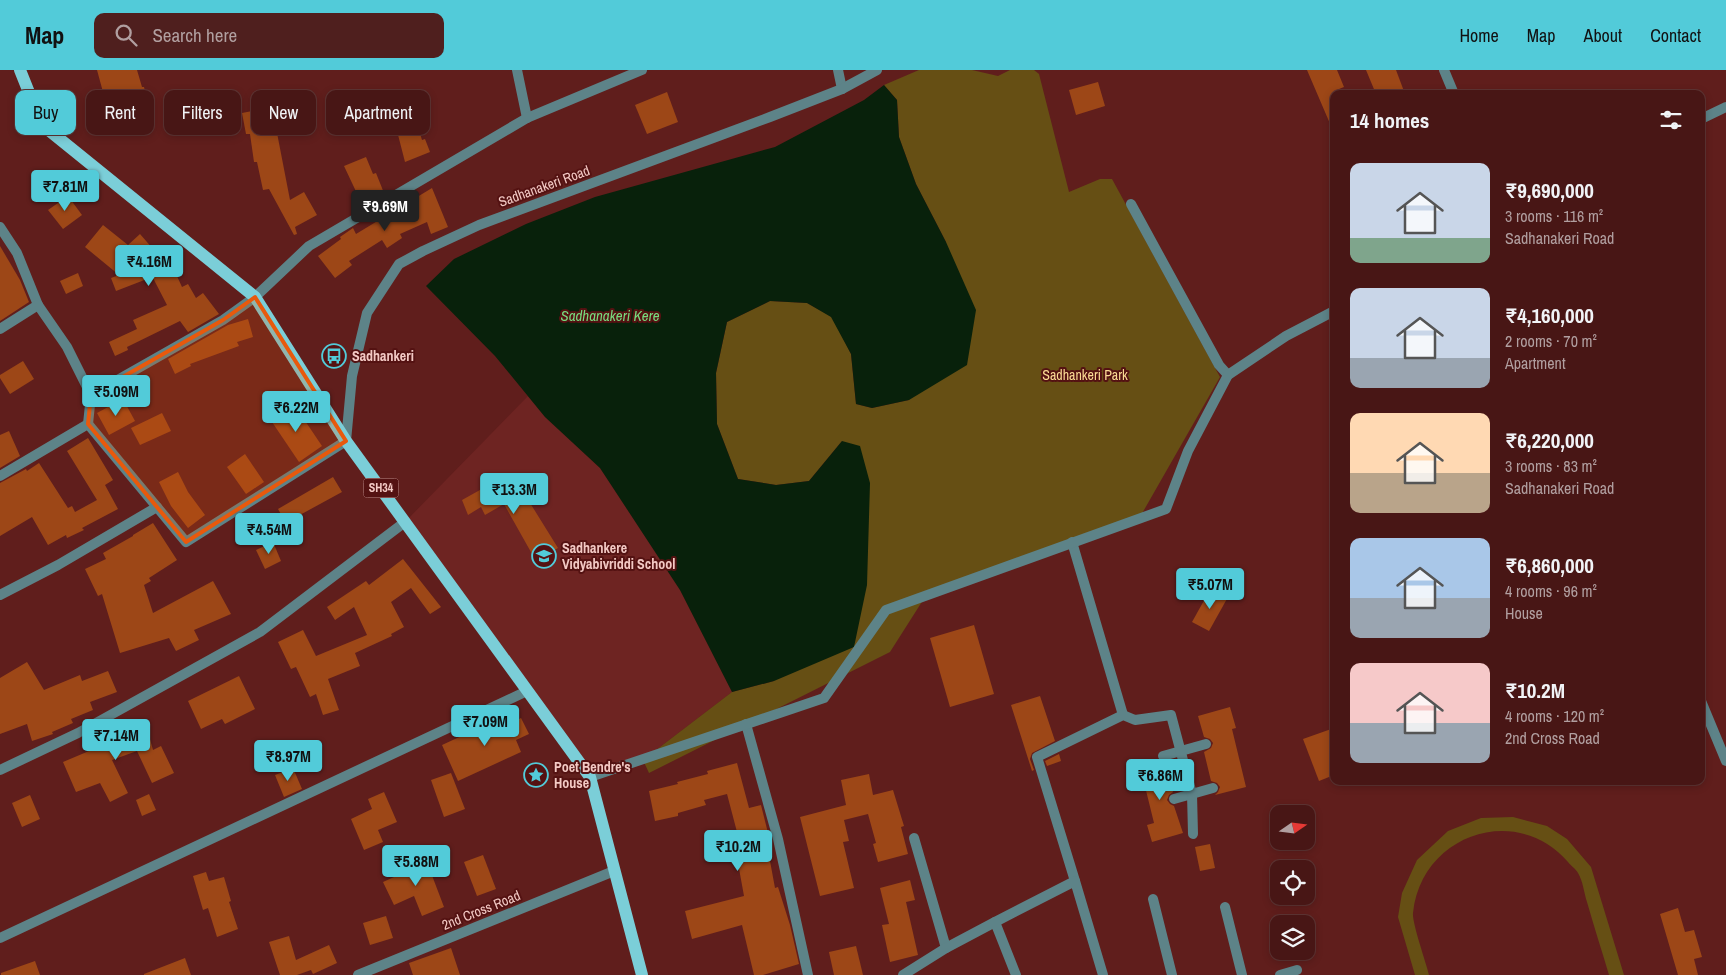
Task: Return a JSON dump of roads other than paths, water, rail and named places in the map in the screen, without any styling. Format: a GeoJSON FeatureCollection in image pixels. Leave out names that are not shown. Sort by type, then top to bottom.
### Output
{"type":"FeatureCollection","features":[{"type":"Feature","properties":{"kind":"main road","name":"SH34"},"geometry":{"type":"LineString","coordinates":[[20,70],[36,110],[51,132],[255,298],[346,441],[590,777],[642,975]]}},
{"type":"Feature","properties":{"kind":"street"},"geometry":{"type":"LineString","coordinates":[[517,70],[527,118]]}},
{"type":"Feature","properties":{"kind":"street"},"geometry":{"type":"LineString","coordinates":[[91,395],[223,320],[255,298],[309,246],[527,118],[642,70]]}},
{"type":"Feature","properties":{"kind":"street"},"geometry":{"type":"LineString","coordinates":[[838,70],[842,89]]}},
{"type":"Feature","properties":{"kind":"street","name":"Sadhanakeri Road"},"geometry":{"type":"LineString","coordinates":[[346,441],[352,376],[367,313],[399,264],[479,225],[842,89],[877,70]]}},
{"type":"Feature","properties":{"kind":"street"},"geometry":{"type":"LineString","coordinates":[[1444,70],[1452,90]]}},
{"type":"Feature","properties":{"kind":"street"},"geometry":{"type":"LineString","coordinates":[[1705,117],[1726,107]]}},
{"type":"Feature","properties":{"kind":"street"},"geometry":{"type":"LineString","coordinates":[[1131,204],[1219,365],[1228,375]]}},
{"type":"Feature","properties":{"kind":"street"},"geometry":{"type":"LineString","coordinates":[[0,227],[17,253],[38,305],[67,347],[91,395],[88,424],[186,542],[346,441]]}},
{"type":"Feature","properties":{"kind":"street"},"geometry":{"type":"LineString","coordinates":[[0,329],[38,305]]}},
{"type":"Feature","properties":{"kind":"street"},"geometry":{"type":"LineString","coordinates":[[590,777],[824,698],[886,610],[1166,508],[1188,451],[1228,375],[1286,336],[1330,313]]}},
{"type":"Feature","properties":{"kind":"street"},"geometry":{"type":"LineString","coordinates":[[1,473],[88,424]]}},
{"type":"Feature","properties":{"kind":"street"},"geometry":{"type":"LineString","coordinates":[[0,595],[58,565],[157,507]]}},
{"type":"Feature","properties":{"kind":"street"},"geometry":{"type":"LineString","coordinates":[[0,770],[78,733],[260,632],[405,522]]}},
{"type":"Feature","properties":{"kind":"street"},"geometry":{"type":"LineString","coordinates":[[1072,542],[1123,715]]}},
{"type":"Feature","properties":{"kind":"street"},"geometry":{"type":"LineString","coordinates":[[0,938],[527,691]]}},
{"type":"Feature","properties":{"kind":"street"},"geometry":{"type":"LineString","coordinates":[[1705,711],[1726,761]]}},
{"type":"Feature","properties":{"kind":"street"},"geometry":{"type":"LineString","coordinates":[[1102,975],[1037,757],[1123,715],[1135,720],[1171,715],[1192,794],[1193,834]]}},
{"type":"Feature","properties":{"kind":"street"},"geometry":{"type":"LineString","coordinates":[[746,724],[778,839],[808,975]]}},
{"type":"Feature","properties":{"kind":"street"},"geometry":{"type":"LineString","coordinates":[[1163,756],[1206,744]]}},
{"type":"Feature","properties":{"kind":"street"},"geometry":{"type":"LineString","coordinates":[[1174,799],[1213,788]]}},
{"type":"Feature","properties":{"kind":"street"},"geometry":{"type":"LineString","coordinates":[[914,838],[946,948]]}},
{"type":"Feature","properties":{"kind":"street","name":"2nd Cross Road"},"geometry":{"type":"LineString","coordinates":[[358,975],[614,871]]}},
{"type":"Feature","properties":{"kind":"street"},"geometry":{"type":"LineString","coordinates":[[905,974],[946,948],[1075,880]]}},
{"type":"Feature","properties":{"kind":"street"},"geometry":{"type":"LineString","coordinates":[[1153,899],[1172,975]]}},
{"type":"Feature","properties":{"kind":"street"},"geometry":{"type":"LineString","coordinates":[[1225,907],[1242,975]]}},
{"type":"Feature","properties":{"kind":"street"},"geometry":{"type":"LineString","coordinates":[[995,922],[1016,975]]}},
{"type":"Feature","properties":{"kind":"street"},"geometry":{"type":"LineString","coordinates":[[1280,975],[1297,970]]}},
{"type":"Feature","properties":{"kind":"water","name":"Sadhanakeri Kere"},"geometry":{"type":"Polygon","coordinates":[[[884,85],[897,100],[899,137],[916,184],[946,242],[976,310],[967,365],[909,400],[872,408],[856,404],[851,354],[831,317],[807,303],[770,301],[727,322],[716,373],[717,424],[738,479],[776,485],[809,481],[842,441],[860,446],[870,483],[867,585],[854,647],[774,681],[732,692],[680,590],[600,468],[545,417],[495,356],[426,286],[454,259],[526,224],[595,197],[775,147],[864,100],[884,85]]]}},
{"type":"Feature","properties":{"kind":"place","name":"Sadhankeri"},"geometry":{"type":"Point","coordinates":[334,356]}},
{"type":"Feature","properties":{"kind":"place","name":"Sadhankere Vidyabivriddi School"},"geometry":{"type":"Point","coordinates":[544,556]}},
{"type":"Feature","properties":{"kind":"place","name":"Poet Bendre's House"},"geometry":{"type":"Point","coordinates":[536,775]}},
{"type":"Feature","properties":{"kind":"park label","name":"Sadhankeri Park"},"geometry":{"type":"Point","coordinates":[1085,375]}}]}
